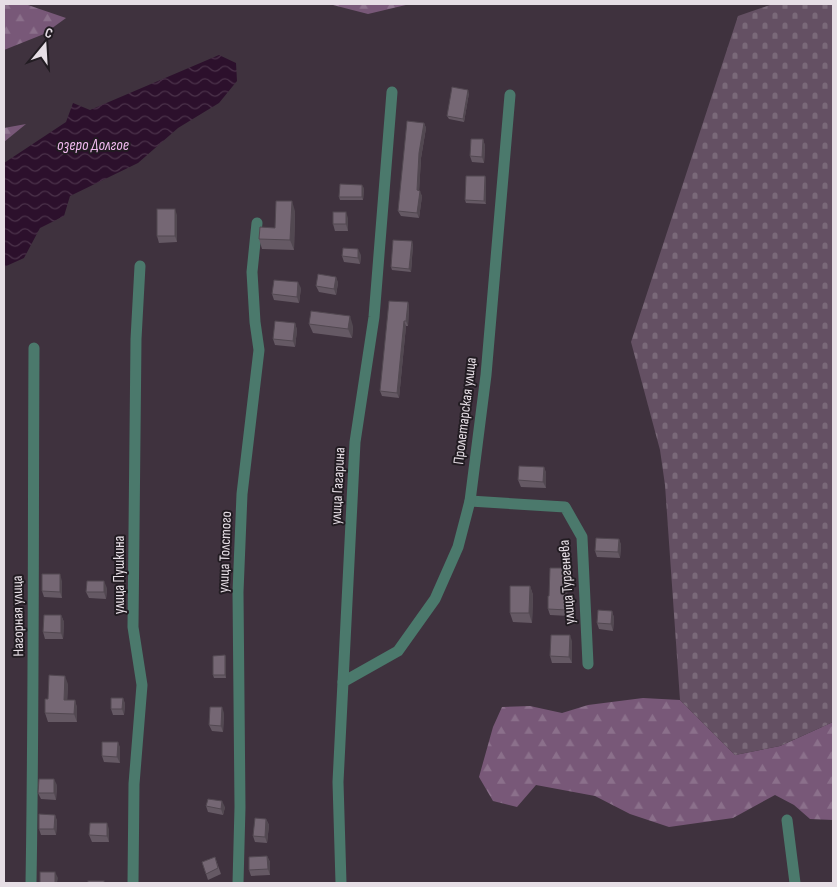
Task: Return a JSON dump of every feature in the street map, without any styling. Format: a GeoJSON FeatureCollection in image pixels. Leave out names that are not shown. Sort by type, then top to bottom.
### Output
{"type":"FeatureCollection","features":[{"type":"Feature","properties":{"kind":"street","name":"улица Гагарина"},"geometry":{"type":"LineString","coordinates":[[341,883],[338,782],[356,442],[374,317],[392,92]]}},
{"type":"Feature","properties":{"kind":"street","name":"Пролетарская улица"},"geometry":{"type":"LineString","coordinates":[[343,682],[398,651],[434,599],[458,548],[470,501],[486,375],[510,95]]}},
{"type":"Feature","properties":{"kind":"street","name":"улица Толстого"},"geometry":{"type":"LineString","coordinates":[[238,883],[240,807],[238,592],[242,494],[260,350],[255,322],[252,272],[257,223]]}},
{"type":"Feature","properties":{"kind":"street","name":"улица Пушкина"},"geometry":{"type":"LineString","coordinates":[[133,883],[134,784],[142,685],[133,627],[136,349],[140,266]]}},
{"type":"Feature","properties":{"kind":"street","name":"Нагорная улица"},"geometry":{"type":"LineString","coordinates":[[31,883],[34,719],[32,566],[34,348]]}},
{"type":"Feature","properties":{"kind":"street","name":"улица Тургенева"},"geometry":{"type":"LineString","coordinates":[[470,501],[565,507],[582,537],[588,664]]}},
{"type":"Feature","properties":{"kind":"street"},"geometry":{"type":"LineString","coordinates":[[787,820],[795,883]]}},
{"type":"Feature","properties":{"kind":"green space"},"geometry":{"type":"Polygon","coordinates":[[[4,4],[25,4],[66,18],[44,34],[4,50],[4,4]]]}},
{"type":"Feature","properties":{"kind":"green space"},"geometry":{"type":"Polygon","coordinates":[[[329,4],[410,4],[368,14],[329,4]]]}},
{"type":"Feature","properties":{"kind":"green space"},"geometry":{"type":"Polygon","coordinates":[[[773,4],[833,4],[833,722],[780,746],[735,755],[680,700],[665,485],[660,450],[631,342],[738,16],[773,4]]]}},
{"type":"Feature","properties":{"kind":"green space"},"geometry":{"type":"Polygon","coordinates":[[[26,124],[4,142],[4,128],[26,124]]]}},
{"type":"Feature","properties":{"kind":"green space"},"geometry":{"type":"Polygon","coordinates":[[[643,698],[680,700],[735,755],[780,746],[833,722],[833,820],[810,819],[794,805],[775,795],[733,818],[669,827],[630,814],[595,796],[536,785],[517,807],[493,801],[479,777],[493,727],[502,707],[530,706],[562,713],[588,705],[643,698]]]}},
{"type":"Feature","properties":{"kind":"water","name":"озеро Долгое"},"geometry":{"type":"Polygon","coordinates":[[[219,55],[236,63],[237,81],[219,103],[178,128],[138,163],[70,196],[64,216],[40,228],[24,258],[4,267],[4,163],[66,122],[73,103],[90,110],[219,55]]]}},
{"type":"Feature","properties":{"kind":"building"},"geometry":{"type":"Polygon","coordinates":[[[452,87],[468,90],[463,119],[447,116],[452,87]]]}},
{"type":"Feature","properties":{"kind":"building"},"geometry":{"type":"Polygon","coordinates":[[[407,121],[424,123],[419,153],[417,190],[420,191],[417,213],[398,211],[407,121]]]}},
{"type":"Feature","properties":{"kind":"building"},"geometry":{"type":"Polygon","coordinates":[[[471,139],[483,139],[482,157],[470,156],[471,139]]]}},
{"type":"Feature","properties":{"kind":"building"},"geometry":{"type":"Polygon","coordinates":[[[466,176],[485,176],[484,201],[465,200],[466,176]]]}},
{"type":"Feature","properties":{"kind":"building"},"geometry":{"type":"Polygon","coordinates":[[[340,184],[362,185],[362,197],[339,197],[340,184]]]}},
{"type":"Feature","properties":{"kind":"building"},"geometry":{"type":"Polygon","coordinates":[[[276,201],[292,201],[290,240],[259,239],[260,227],[275,228],[276,201]]]}},
{"type":"Feature","properties":{"kind":"building"},"geometry":{"type":"Polygon","coordinates":[[[157,209],[175,209],[175,236],[157,236],[157,209]]]}},
{"type":"Feature","properties":{"kind":"building"},"geometry":{"type":"Polygon","coordinates":[[[333,212],[346,212],[346,224],[333,224],[333,212]]]}},
{"type":"Feature","properties":{"kind":"building"},"geometry":{"type":"Polygon","coordinates":[[[393,240],[412,241],[409,269],[391,267],[393,240]]]}},
{"type":"Feature","properties":{"kind":"building"},"geometry":{"type":"Polygon","coordinates":[[[343,248],[358,249],[358,258],[342,256],[343,248]]]}},
{"type":"Feature","properties":{"kind":"building"},"geometry":{"type":"Polygon","coordinates":[[[318,274],[336,277],[334,289],[316,286],[318,274]]]}},
{"type":"Feature","properties":{"kind":"building"},"geometry":{"type":"Polygon","coordinates":[[[274,280],[298,282],[297,297],[272,294],[274,280]]]}},
{"type":"Feature","properties":{"kind":"building"},"geometry":{"type":"Polygon","coordinates":[[[389,301],[408,302],[406,321],[404,321],[397,393],[380,391],[389,301]]]}},
{"type":"Feature","properties":{"kind":"building"},"geometry":{"type":"Polygon","coordinates":[[[311,311],[350,316],[348,329],[309,324],[311,311]]]}},
{"type":"Feature","properties":{"kind":"building"},"geometry":{"type":"Polygon","coordinates":[[[275,321],[295,323],[293,341],[273,339],[275,321]]]}},
{"type":"Feature","properties":{"kind":"building"},"geometry":{"type":"Polygon","coordinates":[[[519,466],[544,467],[543,482],[518,480],[519,466]]]}},
{"type":"Feature","properties":{"kind":"building"},"geometry":{"type":"Polygon","coordinates":[[[596,538],[619,539],[618,552],[595,551],[596,538]]]}},
{"type":"Feature","properties":{"kind":"building"},"geometry":{"type":"Polygon","coordinates":[[[550,568],[565,568],[567,610],[548,609],[550,568]]]}},
{"type":"Feature","properties":{"kind":"building"},"geometry":{"type":"Polygon","coordinates":[[[42,574],[60,574],[60,592],[42,591],[42,574]]]}},
{"type":"Feature","properties":{"kind":"building"},"geometry":{"type":"Polygon","coordinates":[[[87,581],[104,581],[104,592],[86,592],[87,581]]]}},
{"type":"Feature","properties":{"kind":"building"},"geometry":{"type":"Polygon","coordinates":[[[510,586],[530,586],[529,613],[510,613],[510,586]]]}},
{"type":"Feature","properties":{"kind":"building"},"geometry":{"type":"Polygon","coordinates":[[[598,610],[612,611],[611,624],[597,623],[598,610]]]}},
{"type":"Feature","properties":{"kind":"building"},"geometry":{"type":"Polygon","coordinates":[[[44,615],[61,615],[61,633],[43,632],[44,615]]]}},
{"type":"Feature","properties":{"kind":"building"},"geometry":{"type":"Polygon","coordinates":[[[551,635],[570,635],[569,657],[550,656],[551,635]]]}},
{"type":"Feature","properties":{"kind":"building"},"geometry":{"type":"Polygon","coordinates":[[[225,655],[225,675],[213,675],[213,656],[225,655]]]}},
{"type":"Feature","properties":{"kind":"building"},"geometry":{"type":"Polygon","coordinates":[[[49,675],[65,676],[64,700],[75,700],[74,714],[45,713],[45,699],[48,699],[49,675]]]}},
{"type":"Feature","properties":{"kind":"building"},"geometry":{"type":"Polygon","coordinates":[[[111,698],[123,698],[122,709],[111,709],[111,698]]]}},
{"type":"Feature","properties":{"kind":"building"},"geometry":{"type":"Polygon","coordinates":[[[210,707],[222,707],[221,726],[209,725],[210,707]]]}},
{"type":"Feature","properties":{"kind":"building"},"geometry":{"type":"Polygon","coordinates":[[[102,742],[118,742],[117,757],[102,756],[102,742]]]}},
{"type":"Feature","properties":{"kind":"building"},"geometry":{"type":"Polygon","coordinates":[[[39,779],[54,779],[54,793],[38,793],[39,779]]]}},
{"type":"Feature","properties":{"kind":"building"},"geometry":{"type":"Polygon","coordinates":[[[208,799],[222,801],[221,809],[206,806],[208,799]]]}},
{"type":"Feature","properties":{"kind":"building"},"geometry":{"type":"Polygon","coordinates":[[[39,814],[55,815],[54,829],[39,829],[39,814]]]}},
{"type":"Feature","properties":{"kind":"building"},"geometry":{"type":"Polygon","coordinates":[[[255,818],[266,819],[265,837],[253,836],[255,818]]]}},
{"type":"Feature","properties":{"kind":"building"},"geometry":{"type":"Polygon","coordinates":[[[90,823],[107,823],[107,836],[89,835],[90,823]]]}},
{"type":"Feature","properties":{"kind":"building"},"geometry":{"type":"Polygon","coordinates":[[[267,856],[268,869],[249,870],[249,857],[267,856]]]}},
{"type":"Feature","properties":{"kind":"building"},"geometry":{"type":"Polygon","coordinates":[[[215,857],[218,868],[206,874],[202,862],[215,857]]]}},
{"type":"Feature","properties":{"kind":"building"},"geometry":{"type":"Polygon","coordinates":[[[40,872],[55,872],[55,883],[40,883],[40,872]]]}},
{"type":"Feature","properties":{"kind":"building"},"geometry":{"type":"Polygon","coordinates":[[[88,881],[104,881],[104,883],[88,883],[88,881]]]}}]}
